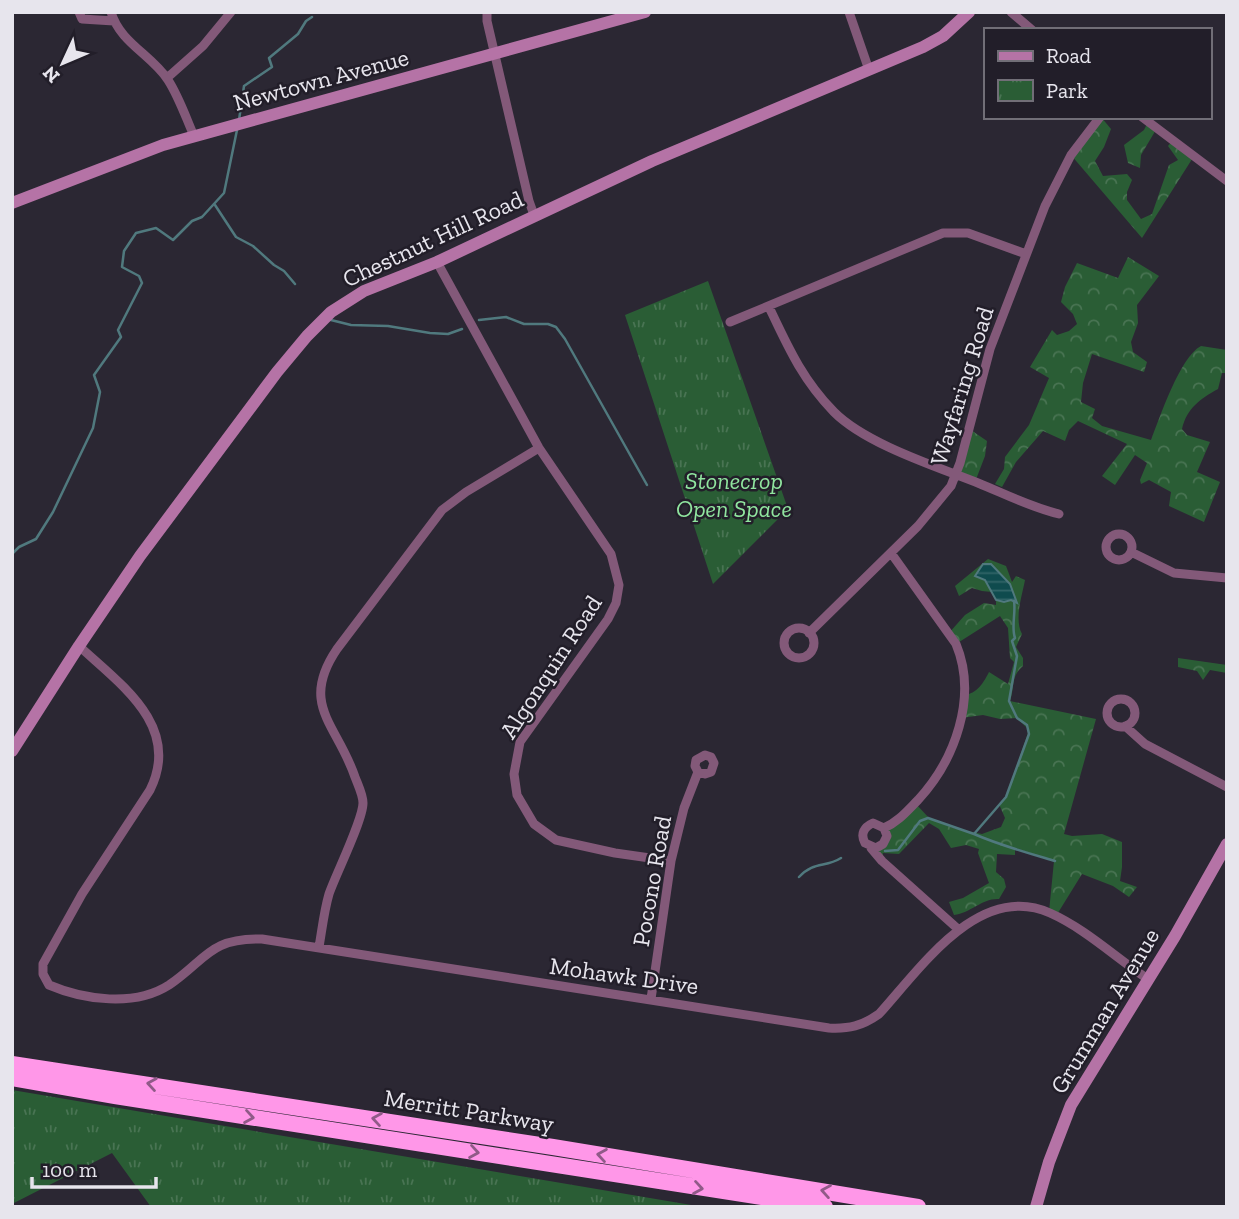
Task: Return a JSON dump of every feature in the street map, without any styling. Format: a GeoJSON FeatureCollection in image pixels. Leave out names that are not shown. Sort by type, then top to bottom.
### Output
{"type":"FeatureCollection","features":[{"type":"Feature","properties":{"kind":"highway","name":"Merritt Parkway"},"geometry":{"type":"LineString","coordinates":[[12,1064],[566,1149],[918,1207]]}},
{"type":"Feature","properties":{"kind":"highway","name":"Merritt Parkway"},"geometry":{"type":"LineString","coordinates":[[12,1078],[825,1207]]}},
{"type":"Feature","properties":{"kind":"main road","name":"Newtown Avenue"},"geometry":{"type":"LineString","coordinates":[[12,203],[128,157],[194,136],[645,12]]}},
{"type":"Feature","properties":{"kind":"main road","name":"Chestnut Hill Road"},"geometry":{"type":"LineString","coordinates":[[12,751],[126,575],[218,449],[312,330],[331,312],[356,295],[438,262],[652,161],[938,39],[969,12]]}},
{"type":"Feature","properties":{"kind":"main road","name":"Grumman Avenue"},"geometry":{"type":"LineString","coordinates":[[1037,1205],[1049,1161],[1071,1105],[1227,844]]}},
{"type":"Feature","properties":{"kind":"street"},"geometry":{"type":"LineString","coordinates":[[79,12],[82,19],[112,17],[130,43],[167,78],[194,136]]}},
{"type":"Feature","properties":{"kind":"street"},"geometry":{"type":"LineString","coordinates":[[167,78],[203,46],[231,12]]}},
{"type":"Feature","properties":{"kind":"street"},"geometry":{"type":"LineString","coordinates":[[487,12],[534,215]]}},
{"type":"Feature","properties":{"kind":"street"},"geometry":{"type":"LineString","coordinates":[[849,12],[869,69]]}},
{"type":"Feature","properties":{"kind":"street"},"geometry":{"type":"LineString","coordinates":[[1011,12],[1030,28]]}},
{"type":"Feature","properties":{"kind":"street","name":"Wayfaring Road"},"geometry":{"type":"LineString","coordinates":[[809,633],[930,513],[956,475],[985,365],[1026,254],[1056,180],[1098,119]]}},
{"type":"Feature","properties":{"kind":"street"},"geometry":{"type":"LineString","coordinates":[[1145,119],[1227,181]]}},
{"type":"Feature","properties":{"kind":"street"},"geometry":{"type":"LineString","coordinates":[[730,322],[943,233],[968,233],[1026,254]]}},
{"type":"Feature","properties":{"kind":"street","name":"Algonquin Road"},"geometry":{"type":"LineString","coordinates":[[438,262],[539,448],[606,544],[615,564],[619,585],[616,603],[608,619],[520,742],[514,774],[517,795],[534,824],[556,840],[589,848],[671,860]]}},
{"type":"Feature","properties":{"kind":"street"},"geometry":{"type":"LineString","coordinates":[[769,307],[798,367],[813,389],[843,420],[877,440],[956,475],[1039,509],[1059,513]]}},
{"type":"Feature","properties":{"kind":"street"},"geometry":{"type":"LineString","coordinates":[[319,947],[328,898],[362,812],[363,803],[352,769],[322,706],[319,691],[322,674],[337,649],[442,510],[466,492],[539,448]]}},
{"type":"Feature","properties":{"kind":"street"},"geometry":{"type":"LineString","coordinates":[[1131,552],[1174,573],[1227,578]]}},
{"type":"Feature","properties":{"kind":"street"},"geometry":{"type":"LineString","coordinates":[[891,553],[956,644],[963,661],[965,677],[961,718],[943,769],[933,784],[898,820],[884,828],[873,824],[866,827],[863,839],[882,861],[958,929]]}},
{"type":"Feature","properties":{"kind":"street","name":"Mohawk Drive"},"geometry":{"type":"LineString","coordinates":[[79,646],[124,688],[145,712],[159,742],[159,764],[155,780],[145,798],[100,864],[43,964],[43,974],[49,985],[67,993],[115,1000],[151,994],[169,985],[219,946],[241,939],[262,939],[829,1028],[851,1028],[868,1022],[879,1014],[958,929],[980,915],[1002,908],[1037,908],[1063,919],[1148,979]]}},
{"type":"Feature","properties":{"kind":"street"},"geometry":{"type":"LineString","coordinates":[[1125,726],[1145,744],[1227,787]]}},
{"type":"Feature","properties":{"kind":"street","name":"Pocono Road"},"geometry":{"type":"LineString","coordinates":[[651,999],[671,860],[684,808],[698,772]]}},
{"type":"Feature","properties":{"kind":"street"},"geometry":{"type":"LineString","coordinates":[[872,848],[880,847],[886,841],[884,828]]}},
{"type":"Feature","properties":{"kind":"green space"},"geometry":{"type":"Polygon","coordinates":[[[1099,119],[1103,119],[1111,129],[1095,161],[1103,176],[1127,174],[1132,180],[1127,200],[1141,219],[1152,214],[1169,165],[1178,160],[1168,146],[1173,140],[1194,156],[1142,238],[1071,155],[1099,119]]]}},
{"type":"Feature","properties":{"kind":"green space"},"geometry":{"type":"Polygon","coordinates":[[[1148,122],[1157,128],[1141,155],[1140,168],[1128,163],[1124,145],[1144,130],[1148,122]]]}},
{"type":"Feature","properties":{"kind":"green space"},"geometry":{"type":"Polygon","coordinates":[[[1128,257],[1159,276],[1137,305],[1138,323],[1131,342],[1133,352],[1147,362],[1144,372],[1092,354],[1083,383],[1081,402],[1095,409],[1092,418],[1102,426],[1151,440],[1178,375],[1193,352],[1201,346],[1227,350],[1227,373],[1222,373],[1218,389],[1195,405],[1187,415],[1182,429],[1187,435],[1210,442],[1197,472],[1220,482],[1204,522],[1169,506],[1171,492],[1149,480],[1141,484],[1147,463],[1135,455],[1115,485],[1102,476],[1127,444],[1078,421],[1069,430],[1065,441],[1043,431],[1016,462],[1002,487],[995,484],[1004,469],[1005,457],[1029,425],[1049,378],[1030,367],[1052,330],[1057,335],[1069,331],[1077,324],[1073,314],[1061,302],[1077,263],[1118,278],[1128,257]]]}},
{"type":"Feature","properties":{"kind":"green space","name":"Stonecrop Open Space"},"geometry":{"type":"Polygon","coordinates":[[[708,281],[788,509],[713,584],[625,315],[708,281]]]}},
{"type":"Feature","properties":{"kind":"green space"},"geometry":{"type":"Polygon","coordinates":[[[968,428],[987,441],[985,456],[975,482],[956,475],[968,428]]]}},
{"type":"Feature","properties":{"kind":"green space"},"geometry":{"type":"Polygon","coordinates":[[[988,559],[1006,566],[1012,582],[1016,576],[1025,580],[1019,615],[1022,634],[1016,647],[1023,658],[1023,666],[1014,678],[1010,701],[1096,719],[1064,834],[1102,834],[1122,842],[1120,881],[1137,887],[1129,897],[1113,886],[1082,874],[1056,916],[1049,912],[1054,861],[1015,848],[1015,855],[997,854],[996,872],[1004,879],[1006,887],[999,899],[987,901],[954,915],[949,902],[963,898],[989,883],[979,849],[966,845],[951,848],[939,829],[929,823],[899,854],[883,853],[882,861],[876,848],[886,832],[915,803],[929,818],[953,828],[982,834],[1001,827],[1005,818],[999,804],[1006,797],[1029,730],[1017,718],[1000,719],[983,715],[961,718],[964,695],[976,690],[989,672],[1008,684],[1014,662],[1010,658],[1008,628],[1000,616],[956,644],[949,633],[965,615],[984,603],[996,605],[996,596],[992,592],[972,588],[959,596],[955,586],[988,559]]]}},
{"type":"Feature","properties":{"kind":"green space"},"geometry":{"type":"Polygon","coordinates":[[[1178,658],[1227,665],[1227,673],[1210,670],[1203,680],[1197,671],[1178,667],[1178,658]]]}},
{"type":"Feature","properties":{"kind":"green space"},"geometry":{"type":"Polygon","coordinates":[[[12,1090],[703,1207],[151,1207],[112,1153],[12,1204],[12,1090]]]}},
{"type":"Feature","properties":{"kind":"shaded area"},"geometry":{"type":"Polygon","coordinates":[[[983,564],[991,564],[1010,584],[1017,603],[1011,600],[996,600],[985,580],[975,576],[983,564]]]}},
{"type":"Feature","properties":{"kind":"waterway"},"geometry":{"type":"LineString","coordinates":[[239,120],[244,86],[272,67],[269,58],[298,34],[312,17]]}},
{"type":"Feature","properties":{"kind":"waterway"},"geometry":{"type":"LineString","coordinates":[[12,554],[19,547],[36,539],[53,512],[93,428],[100,392],[94,375],[121,337],[118,330],[142,283],[139,276],[122,267],[124,251],[136,233],[156,228],[173,240],[192,221],[202,217],[224,193],[237,130]]}},
{"type":"Feature","properties":{"kind":"waterway"},"geometry":{"type":"LineString","coordinates":[[215,205],[236,237],[253,246],[284,271],[295,284]]}},
{"type":"Feature","properties":{"kind":"waterway"},"geometry":{"type":"LineString","coordinates":[[479,320],[506,317],[524,324],[548,324],[556,327],[647,485]]}},
{"type":"Feature","properties":{"kind":"waterway"},"geometry":{"type":"LineString","coordinates":[[331,320],[351,325],[388,326],[430,333],[448,334],[462,329]]}},
{"type":"Feature","properties":{"kind":"waterway"},"geometry":{"type":"LineString","coordinates":[[885,851],[898,850],[920,821],[928,818],[974,834],[1006,797],[1029,734],[1027,725],[1017,718],[1009,701],[1017,656],[1012,641],[1015,638],[1014,601]]}},
{"type":"Feature","properties":{"kind":"waterway"},"geometry":{"type":"LineString","coordinates":[[974,834],[1055,861]]}},
{"type":"Feature","properties":{"kind":"waterway"},"geometry":{"type":"LineString","coordinates":[[799,877],[810,869],[841,858]]}}]}
